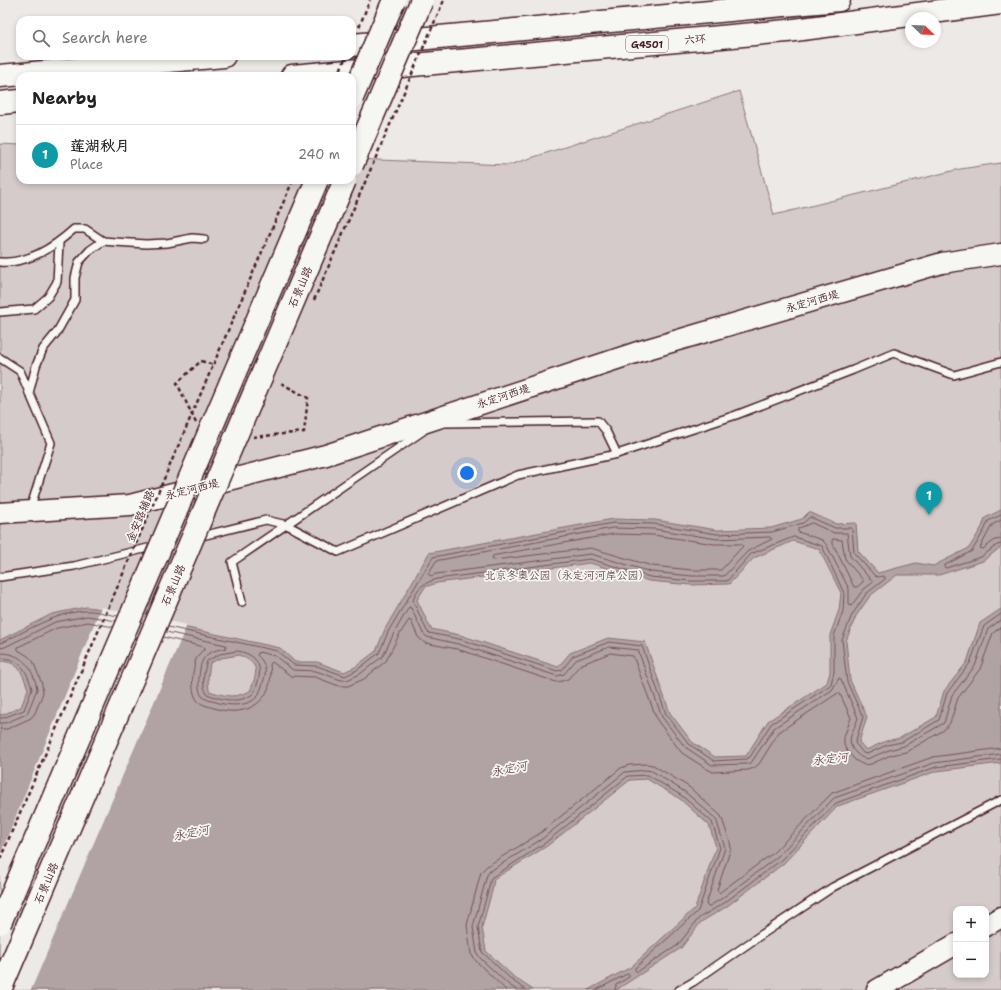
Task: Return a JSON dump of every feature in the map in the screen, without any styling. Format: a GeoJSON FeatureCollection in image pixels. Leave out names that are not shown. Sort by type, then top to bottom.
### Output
{"type":"FeatureCollection","features":[{"type":"Feature","properties":{"kind":"main road"},"geometry":{"type":"LineString","coordinates":[[356,89],[394,0]]}},
{"type":"Feature","properties":{"kind":"main road"},"geometry":{"type":"LineString","coordinates":[[356,155],[422,0]]}},
{"type":"Feature","properties":{"kind":"main road","name":"G4501"},"geometry":{"type":"LineString","coordinates":[[356,37],[839,0]]}},
{"type":"Feature","properties":{"kind":"main road","name":"六环"},"geometry":{"type":"LineString","coordinates":[[336,72],[787,31],[1001,3]]}},
{"type":"Feature","properties":{"kind":"main road"},"geometry":{"type":"LineString","coordinates":[[45,72],[179,60]]}},
{"type":"Feature","properties":{"kind":"main road"},"geometry":{"type":"LineString","coordinates":[[0,76],[16,75]]}},
{"type":"Feature","properties":{"kind":"main road"},"geometry":{"type":"LineString","coordinates":[[0,103],[16,101]]}},
{"type":"Feature","properties":{"kind":"main road"},"geometry":{"type":"LineString","coordinates":[[0,923],[315,184]]}},
{"type":"Feature","properties":{"kind":"main road","name":"石景山路"},"geometry":{"type":"LineString","coordinates":[[0,990],[343,184]]}},
{"type":"Feature","properties":{"kind":"street","name":"永定河西堤"},"geometry":{"type":"LineString","coordinates":[[0,513],[130,505],[326,455],[434,421],[644,350],[942,263],[1001,254]]}},
{"type":"Feature","properties":{"kind":"street"},"geometry":{"type":"LineString","coordinates":[[989,924],[1001,917]]}},
{"type":"Feature","properties":{"kind":"street"},"geometry":{"type":"LineString","coordinates":[[878,990],[953,946]]}},
{"type":"Feature","properties":{"kind":"lane"},"geometry":{"type":"LineString","coordinates":[[0,262],[10,263],[45,251],[59,243],[74,229],[85,229],[103,240],[146,244],[192,238],[204,239]]}},
{"type":"Feature","properties":{"kind":"lane"},"geometry":{"type":"LineString","coordinates":[[29,393],[36,366],[43,349],[57,332],[75,300],[75,278],[79,262],[90,250],[103,240]]}},
{"type":"Feature","properties":{"kind":"lane"},"geometry":{"type":"LineString","coordinates":[[0,312],[34,309],[48,297],[57,282],[59,243]]}},
{"type":"Feature","properties":{"kind":"lane"},"geometry":{"type":"LineString","coordinates":[[181,540],[266,520],[287,525],[338,552],[518,475],[617,454],[736,415],[894,353],[954,375],[1001,362]]}},
{"type":"Feature","properties":{"kind":"lane"},"geometry":{"type":"LineString","coordinates":[[0,358],[20,371],[51,443],[29,512]]}},
{"type":"Feature","properties":{"kind":"lane"},"geometry":{"type":"LineString","coordinates":[[242,602],[232,562],[434,421],[598,421],[606,431],[617,454]]}},
{"type":"Feature","properties":{"kind":"lane"},"geometry":{"type":"LineString","coordinates":[[0,577],[74,566],[174,542]]}},
{"type":"Feature","properties":{"kind":"lane"},"geometry":{"type":"LineString","coordinates":[[678,990],[693,982],[833,887],[1001,800]]}},
{"type":"Feature","properties":{"kind":"path"},"geometry":{"type":"LineString","coordinates":[[356,35],[370,0]]}},
{"type":"Feature","properties":{"kind":"path"},"geometry":{"type":"LineString","coordinates":[[340,72],[344,60]]}},
{"type":"Feature","properties":{"kind":"path","name":"金安路辅路"},"geometry":{"type":"LineString","coordinates":[[0,859],[291,184]]}},
{"type":"Feature","properties":{"kind":"path"},"geometry":{"type":"LineString","coordinates":[[253,438],[304,432],[308,398],[279,382]]}},
{"type":"Feature","properties":{"kind":"green space","name":"北京冬奥公园（永定河河岸公园）"},"geometry":{"type":"Polygon","coordinates":[[[739,91],[774,215],[960,169],[1001,163],[1001,990],[0,990],[0,144],[16,145],[16,184],[356,184],[356,159],[509,165],[739,91]]]}},
{"type":"Feature","properties":{"kind":"water","name":"永定河"},"geometry":{"type":"Polygon","coordinates":[[[1001,510],[1001,547],[983,561],[939,575],[897,575],[870,596],[856,616],[846,641],[850,680],[867,717],[859,742],[866,750],[886,741],[900,738],[936,717],[944,691],[967,662],[980,623],[1001,609],[1001,763],[937,771],[838,806],[783,864],[726,907],[701,922],[681,948],[616,990],[588,990],[631,967],[695,908],[716,847],[709,825],[680,799],[647,779],[630,780],[547,846],[494,879],[482,927],[486,951],[515,978],[533,990],[0,990],[0,714],[2,715],[21,707],[28,689],[22,673],[16,666],[0,661],[0,640],[52,614],[86,607],[95,608],[280,648],[295,662],[317,662],[344,672],[355,667],[376,651],[385,629],[429,553],[613,519],[655,520],[717,530],[771,528],[802,519],[809,512],[836,524],[856,523],[858,551],[878,573],[916,563],[933,566],[969,548],[982,527],[985,518],[1001,510]],[[793,541],[754,558],[729,584],[691,585],[649,581],[590,563],[437,583],[425,587],[417,600],[431,629],[460,635],[558,667],[570,653],[608,638],[645,642],[670,713],[692,742],[715,757],[746,756],[768,721],[827,683],[830,672],[830,635],[839,610],[841,593],[819,549],[793,541]],[[239,655],[221,658],[210,663],[208,678],[209,691],[234,696],[250,691],[256,673],[254,665],[246,658],[239,655]]]}},
{"type":"Feature","properties":{"kind":"pier"},"geometry":{"type":"Polygon","coordinates":[[[101,607],[187,625],[31,990],[0,990],[0,855],[101,607]]]}},
{"type":"Feature","properties":{"kind":"place","name":"莲湖秋月"},"geometry":{"type":"Point","coordinates":[929,515]}}]}
